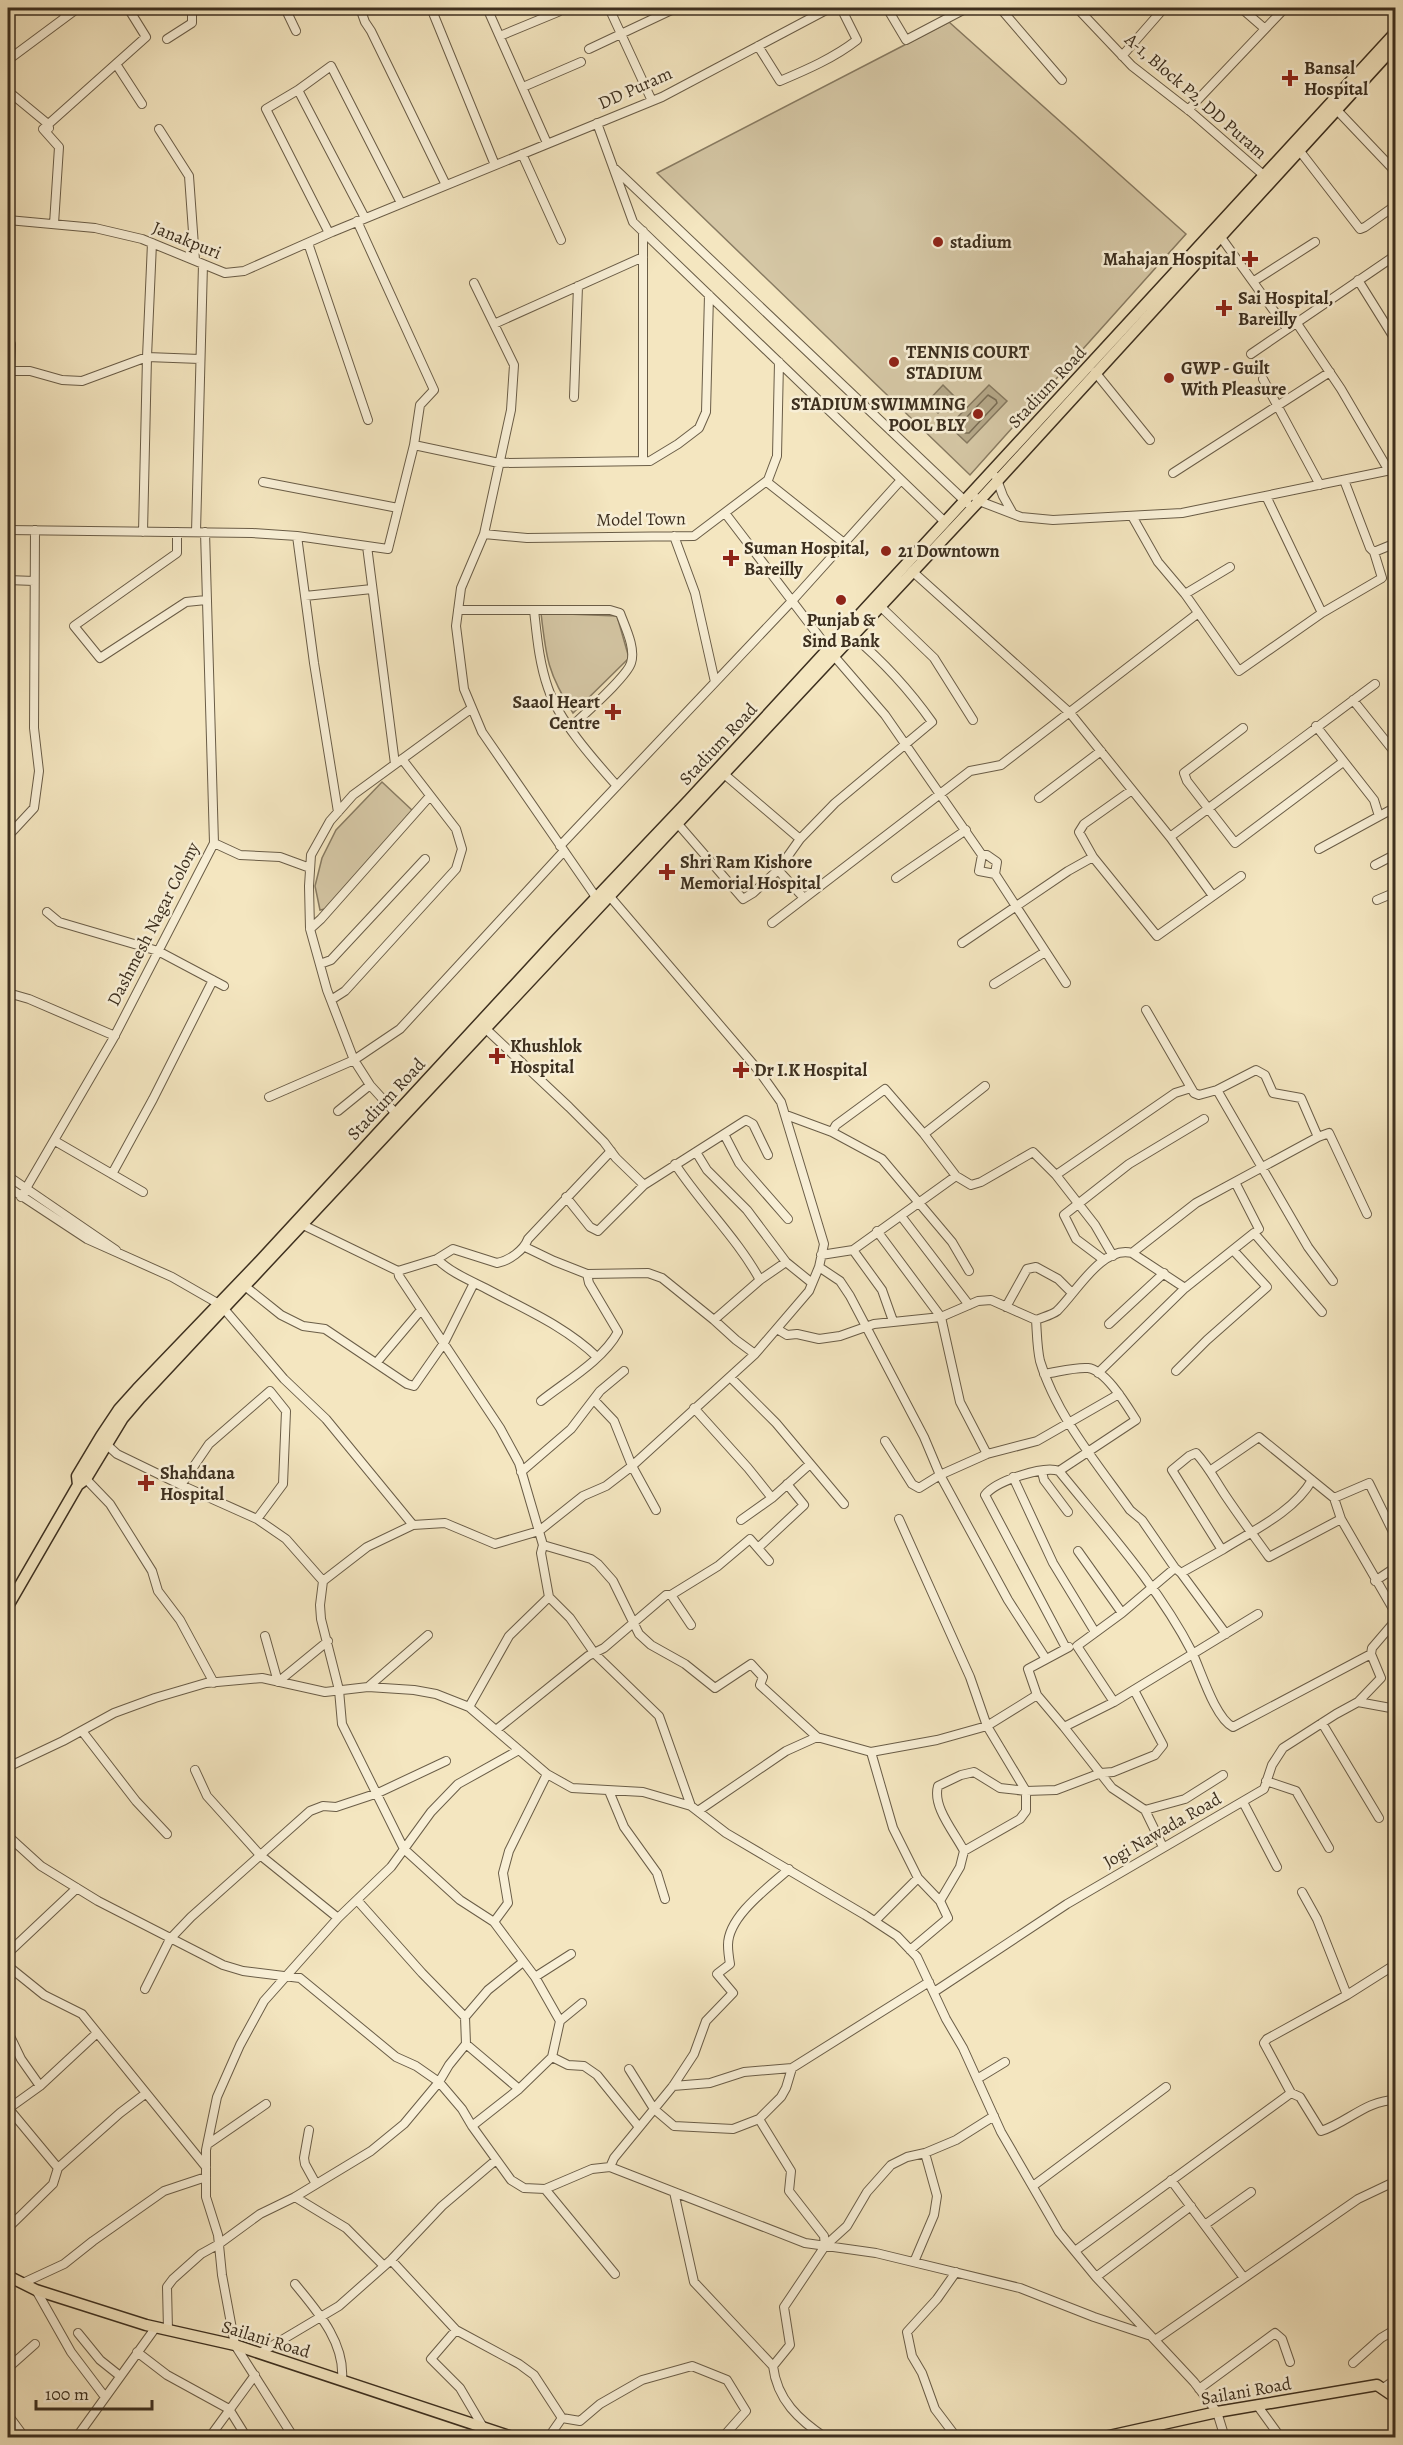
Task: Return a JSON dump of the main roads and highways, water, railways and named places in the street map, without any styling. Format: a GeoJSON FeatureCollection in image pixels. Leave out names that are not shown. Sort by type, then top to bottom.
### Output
{"type":"FeatureCollection","features":[{"type":"Feature","properties":{"kind":"main road","name":"Stadium Road"},"geometry":{"type":"LineString","coordinates":[[995,475],[1095,372],[1220,236],[1267,178],[1299,150],[1395,32]]}},
{"type":"Feature","properties":{"kind":"main road","name":"Stadium Road"},"geometry":{"type":"LineString","coordinates":[[8,1606],[70,1499],[123,1418],[140,1398],[398,1117],[831,653],[853,636],[972,500],[1333,106],[1395,45]]}},
{"type":"Feature","properties":{"kind":"main road","name":"Stadium Road"},"geometry":{"type":"LineString","coordinates":[[82,1482],[77,1476],[119,1409],[222,1307],[246,1287],[398,1117],[486,1029],[603,897],[678,824],[724,774],[945,522],[972,500]]}},
{"type":"Feature","properties":{"kind":"main road","name":"Sailani Road"},"geometry":{"type":"LineString","coordinates":[[8,2276],[36,2290],[156,2327],[235,2344],[515,2438]]}},
{"type":"Feature","properties":{"kind":"main road","name":"Sailani Road"},"geometry":{"type":"LineString","coordinates":[[1100,2438],[1217,2412],[1377,2385],[1395,2398]]}},
{"type":"Feature","properties":{"kind":"water"},"geometry":{"type":"Polygon","coordinates":[[[943,385],[954,396],[938,413],[926,403],[943,385]]]}},
{"type":"Feature","properties":{"kind":"water","name":"STADIUM SWIMMING POOL BLY"},"geometry":{"type":"Polygon","coordinates":[[[989,385],[1007,401],[967,443],[949,426],[989,385]]]}},
{"type":"Feature","properties":{"kind":"place","name":"Bansal Hospital"},"geometry":{"type":"Point","coordinates":[1290,78]}},
{"type":"Feature","properties":{"kind":"place","name":"stadium"},"geometry":{"type":"Point","coordinates":[938,242]}},
{"type":"Feature","properties":{"kind":"place","name":"Mahajan Hospital"},"geometry":{"type":"Point","coordinates":[1250,259]}},
{"type":"Feature","properties":{"kind":"place","name":"Sai Hospital, Bareilly"},"geometry":{"type":"Point","coordinates":[1224,308]}},
{"type":"Feature","properties":{"kind":"place","name":"TENNIS COURT STADIUM"},"geometry":{"type":"Point","coordinates":[894,362]}},
{"type":"Feature","properties":{"kind":"place","name":"GWP - Guilt With Pleasure"},"geometry":{"type":"Point","coordinates":[1169,378]}},
{"type":"Feature","properties":{"kind":"place","name":"STADIUM SWIMMING POOL BLY"},"geometry":{"type":"Point","coordinates":[978,414]}},
{"type":"Feature","properties":{"kind":"place","name":"21 Downtown"},"geometry":{"type":"Point","coordinates":[886,551]}},
{"type":"Feature","properties":{"kind":"place","name":"Suman Hospital, Bareilly"},"geometry":{"type":"Point","coordinates":[731,558]}},
{"type":"Feature","properties":{"kind":"place","name":"Punjab & Sind Bank"},"geometry":{"type":"Point","coordinates":[841,600]}},
{"type":"Feature","properties":{"kind":"place","name":"Saaol Heart Centre"},"geometry":{"type":"Point","coordinates":[613,712]}},
{"type":"Feature","properties":{"kind":"place","name":"Shri Ram Kishore Memorial Hospital"},"geometry":{"type":"Point","coordinates":[667,872]}},
{"type":"Feature","properties":{"kind":"place","name":"Khushlok Hospital"},"geometry":{"type":"Point","coordinates":[497,1056]}},
{"type":"Feature","properties":{"kind":"place","name":"Dr I.K Hospital"},"geometry":{"type":"Point","coordinates":[741,1070]}},
{"type":"Feature","properties":{"kind":"place","name":"Shahdana Hospital"},"geometry":{"type":"Point","coordinates":[146,1483]}}]}
